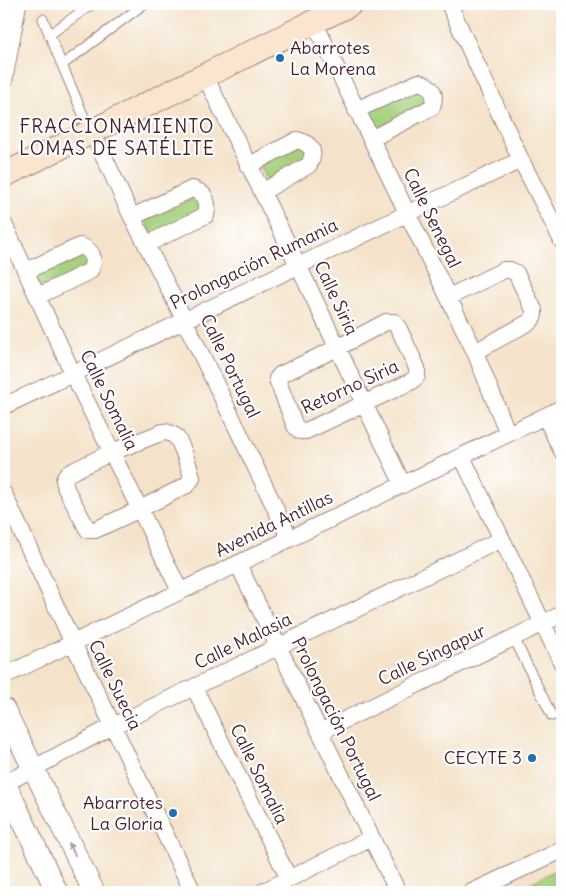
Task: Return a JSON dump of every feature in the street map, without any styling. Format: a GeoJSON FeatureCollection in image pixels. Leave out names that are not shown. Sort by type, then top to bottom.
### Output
{"type":"FeatureCollection","features":[{"type":"Feature","properties":{"kind":"main road"},"geometry":{"type":"LineString","coordinates":[[4,175],[350,4]]}},
{"type":"Feature","properties":{"kind":"street"},"geometry":{"type":"LineString","coordinates":[[4,82],[18,4]]}},
{"type":"Feature","properties":{"kind":"street"},"geometry":{"type":"LineString","coordinates":[[449,4],[521,160],[562,241]]}},
{"type":"Feature","properties":{"kind":"street","name":"Calle Senegal"},"geometry":{"type":"LineString","coordinates":[[314,22],[475,352],[508,434]]}},
{"type":"Feature","properties":{"kind":"street","name":"Calle Siria"},"geometry":{"type":"LineString","coordinates":[[205,76],[365,403],[403,485]]}},
{"type":"Feature","properties":{"kind":"street"},"geometry":{"type":"LineString","coordinates":[[356,110],[419,82],[426,84],[433,91],[435,100],[432,107],[371,139]]}},
{"type":"Feature","properties":{"kind":"street","name":"Calle Portugal"},"geometry":{"type":"LineString","coordinates":[[91,132],[185,320],[290,539]]}},
{"type":"Feature","properties":{"kind":"street"},"geometry":{"type":"LineString","coordinates":[[248,166],[297,140],[306,143],[311,148],[313,158],[309,165],[262,192]]}},
{"type":"Feature","properties":{"kind":"street","name":"Prolongación Rumania"},"geometry":{"type":"LineString","coordinates":[[4,406],[406,213],[521,160]]}},
{"type":"Feature","properties":{"kind":"street"},"geometry":{"type":"LineString","coordinates":[[132,217],[192,189],[200,192],[205,198],[208,207],[206,215],[147,244]]}},
{"type":"Feature","properties":{"kind":"street","name":"Calle Somalia"},"geometry":{"type":"LineString","coordinates":[[4,224],[73,374],[180,592]]}},
{"type":"Feature","properties":{"kind":"street"},"geometry":{"type":"LineString","coordinates":[[26,271],[80,246],[86,248],[92,254],[93,264],[90,271],[38,296]]}},
{"type":"Feature","properties":{"kind":"street"},"geometry":{"type":"LineString","coordinates":[[449,297],[504,270],[510,270],[516,273],[534,310],[531,321],[475,352]]}},
{"type":"Feature","properties":{"kind":"street","name":"Retorno Siria"},"geometry":{"type":"LineString","coordinates":[[386,322],[394,322],[417,368],[417,376],[412,381],[365,403],[306,431],[300,431],[295,426],[277,379],[280,375],[386,322]]}},
{"type":"Feature","properties":{"kind":"street","name":"Avenida Antillas"},"geometry":{"type":"LineString","coordinates":[[4,676],[562,408]]}},
{"type":"Feature","properties":{"kind":"street"},"geometry":{"type":"LineString","coordinates":[[545,416],[562,451]]}},
{"type":"Feature","properties":{"kind":"street"},"geometry":{"type":"LineString","coordinates":[[163,432],[170,433],[176,437],[192,478],[187,484],[140,509],[95,530],[88,530],[66,489],[64,480],[67,474],[112,452],[163,432]]}},
{"type":"Feature","properties":{"kind":"street"},"geometry":{"type":"LineString","coordinates":[[462,457],[562,663]]}},
{"type":"Feature","properties":{"kind":"street","name":"Calle Suecia"},"geometry":{"type":"LineString","coordinates":[[4,494],[73,643],[193,892]]}},
{"type":"Feature","properties":{"kind":"street","name":"Calle Malasia"},"geometry":{"type":"LineString","coordinates":[[4,783],[113,726],[502,539]]}},
{"type":"Feature","properties":{"kind":"street","name":"Prolongación Portugal"},"geometry":{"type":"LineString","coordinates":[[238,564],[398,892]]}},
{"type":"Feature","properties":{"kind":"street","name":"Calle Singapur"},"geometry":{"type":"LineString","coordinates":[[320,732],[562,614]]}},
{"type":"Feature","properties":{"kind":"street","name":"Calle Somalia"},"geometry":{"type":"LineString","coordinates":[[194,687],[289,879]]}},
{"type":"Feature","properties":{"kind":"street"},"geometry":{"type":"LineString","coordinates":[[4,709],[94,892]]}},
{"type":"Feature","properties":{"kind":"street"},"geometry":{"type":"LineString","coordinates":[[4,783],[57,892]]}},
{"type":"Feature","properties":{"kind":"street"},"geometry":{"type":"LineString","coordinates":[[262,892],[372,838]]}},
{"type":"Feature","properties":{"kind":"street"},"geometry":{"type":"LineString","coordinates":[[472,892],[499,887],[562,850]]}},
{"type":"Feature","properties":{"kind":"lane"},"geometry":{"type":"LineString","coordinates":[[49,35],[92,4]]}},
{"type":"Feature","properties":{"kind":"lane"},"geometry":{"type":"LineString","coordinates":[[62,64],[144,4]]}},
{"type":"Feature","properties":{"kind":"lane"},"geometry":{"type":"LineString","coordinates":[[43,19],[91,132]]}},
{"type":"Feature","properties":{"kind":"lane"},"geometry":{"type":"LineString","coordinates":[[514,638],[552,716]]}},
{"type":"Feature","properties":{"kind":"green space"},"geometry":{"type":"Polygon","coordinates":[[[420,85],[430,102],[377,130],[368,111],[420,85]]]}},
{"type":"Feature","properties":{"kind":"green space"},"geometry":{"type":"Polygon","coordinates":[[[304,142],[312,160],[267,182],[259,165],[304,142]]]}},
{"type":"Feature","properties":{"kind":"green space"},"geometry":{"type":"Polygon","coordinates":[[[196,197],[202,217],[154,239],[145,220],[196,197]]]}},
{"type":"Feature","properties":{"kind":"green space"},"geometry":{"type":"Polygon","coordinates":[[[86,250],[95,271],[39,289],[33,273],[86,250]]]}},
{"type":"Feature","properties":{"kind":"green space"},"geometry":{"type":"Polygon","coordinates":[[[562,867],[562,892],[521,892],[519,889],[562,867]]]}},
{"type":"Feature","properties":{"kind":"place","name":"Abarrotes La Morena"},"geometry":{"type":"Point","coordinates":[280,58]}},
{"type":"Feature","properties":{"kind":"place","name":"CECYTE 3"},"geometry":{"type":"Point","coordinates":[532,758]}},
{"type":"Feature","properties":{"kind":"place","name":"Abarrotes La Gloria"},"geometry":{"type":"Point","coordinates":[173,813]}},
{"type":"Feature","properties":{"kind":"district","name":"FRACCIONAMIENTO LOMAS DE SATÉLITE"},"geometry":{"type":"Point","coordinates":[117,137]}}]}
